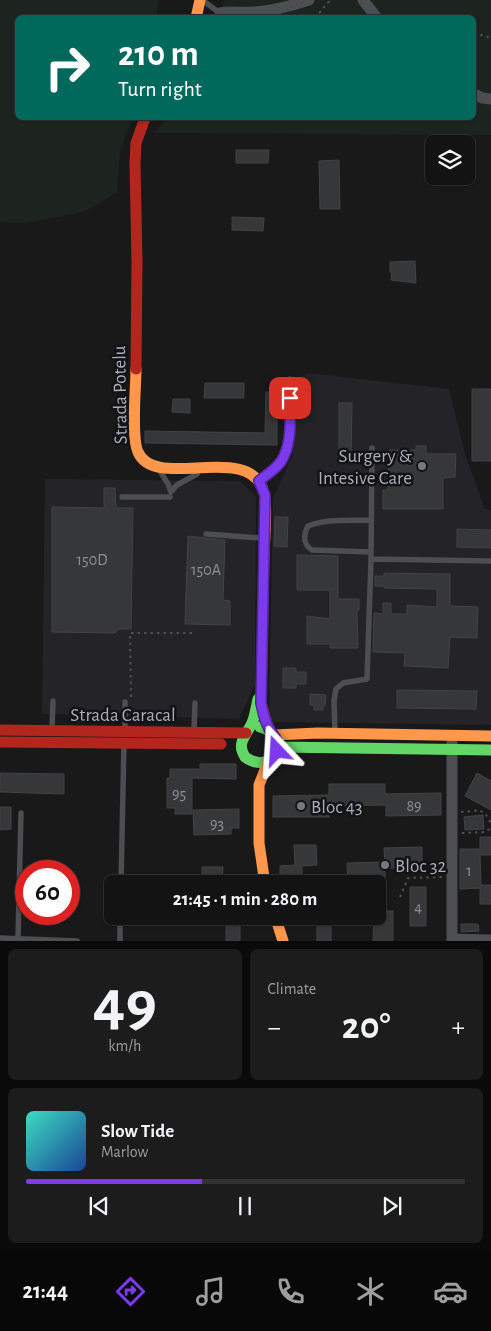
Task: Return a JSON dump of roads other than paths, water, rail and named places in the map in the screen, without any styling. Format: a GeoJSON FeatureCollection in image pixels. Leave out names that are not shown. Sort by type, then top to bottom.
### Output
{"type":"FeatureCollection","features":[{"type":"Feature","properties":{"kind":"main road"},"geometry":{"type":"LineString","coordinates":[[197,15],[201,0]]}},
{"type":"Feature","properties":{"kind":"main road","name":"Strada Potelu"},"geometry":{"type":"LineString","coordinates":[[144,120],[136,144],[135,163],[137,262],[134,432],[137,454],[147,464],[157,468]]}},
{"type":"Feature","properties":{"kind":"main road"},"geometry":{"type":"LineString","coordinates":[[157,468],[234,468],[254,475],[265,495],[261,687],[263,715],[278,747],[275,755],[268,762],[259,786],[259,843],[264,875]]}},
{"type":"Feature","properties":{"kind":"main road"},"geometry":{"type":"LineString","coordinates":[[259,786],[248,760],[242,753],[241,744],[254,717],[261,687]]}},
{"type":"Feature","properties":{"kind":"main road"},"geometry":{"type":"LineString","coordinates":[[224,733],[246,718],[261,687]]}},
{"type":"Feature","properties":{"kind":"main road"},"geometry":{"type":"LineString","coordinates":[[247,732],[261,727],[272,732],[491,736]]}},
{"type":"Feature","properties":{"kind":"main road","name":"Strada Caracal"},"geometry":{"type":"LineString","coordinates":[[0,730],[247,732]]}},
{"type":"Feature","properties":{"kind":"main road","name":"Strada Caracal"},"geometry":{"type":"LineString","coordinates":[[0,742],[241,744]]}},
{"type":"Feature","properties":{"kind":"main road"},"geometry":{"type":"LineString","coordinates":[[259,786],[273,767],[299,746]]}},
{"type":"Feature","properties":{"kind":"main road"},"geometry":{"type":"LineString","coordinates":[[278,747],[491,750]]}},
{"type":"Feature","properties":{"kind":"main road"},"geometry":{"type":"LineString","coordinates":[[248,760],[258,764],[268,762]]}},
{"type":"Feature","properties":{"kind":"main road"},"geometry":{"type":"LineString","coordinates":[[278,925],[283,941]]}},
{"type":"Feature","properties":{"kind":"street"},"geometry":{"type":"LineString","coordinates":[[220,13],[228,11],[252,12],[271,10],[308,0]]}},
{"type":"Feature","properties":{"kind":"street"},"geometry":{"type":"LineString","coordinates":[[363,0],[375,15]]}},
{"type":"Feature","properties":{"kind":"street"},"geometry":{"type":"LineString","coordinates":[[476,95],[491,99]]}},
{"type":"Feature","properties":{"kind":"street"},"geometry":{"type":"LineString","coordinates":[[452,735],[452,940],[491,940]]}},
{"type":"Feature","properties":{"kind":"lane"},"geometry":{"type":"LineString","coordinates":[[201,0],[220,13]]}},
{"type":"Feature","properties":{"kind":"lane"},"geometry":{"type":"LineString","coordinates":[[259,481],[273,470],[284,457],[290,435],[290,379]]}},
{"type":"Feature","properties":{"kind":"lane"},"geometry":{"type":"LineString","coordinates":[[335,733],[334,701],[336,689],[343,683],[367,678],[372,448]]}},
{"type":"Feature","properties":{"kind":"lane"},"geometry":{"type":"LineString","coordinates":[[157,468],[171,492],[177,485],[193,475],[215,468]]}},
{"type":"Feature","properties":{"kind":"lane"},"geometry":{"type":"LineString","coordinates":[[122,497],[170,497]]}},
{"type":"Feature","properties":{"kind":"lane"},"geometry":{"type":"LineString","coordinates":[[371,520],[314,524],[308,526],[304,534],[304,541],[307,547],[312,550],[491,561]]}},
{"type":"Feature","properties":{"kind":"lane"},"geometry":{"type":"LineString","coordinates":[[206,534],[264,538]]}},
{"type":"Feature","properties":{"kind":"lane"},"geometry":{"type":"LineString","coordinates":[[52,731],[53,701]]}},
{"type":"Feature","properties":{"kind":"lane"},"geometry":{"type":"LineString","coordinates":[[121,875],[124,743],[128,702]]}},
{"type":"Feature","properties":{"kind":"lane"},"geometry":{"type":"LineString","coordinates":[[194,732],[195,703]]}},
{"type":"Feature","properties":{"kind":"lane"},"geometry":{"type":"LineString","coordinates":[[18,938],[21,813]]}},
{"type":"Feature","properties":{"kind":"lane"},"geometry":{"type":"LineString","coordinates":[[120,925],[120,941]]}},
{"type":"Feature","properties":{"kind":"lane"},"geometry":{"type":"LineString","coordinates":[[0,938],[77,941]]}},
{"type":"Feature","properties":{"kind":"place","name":"Surgery & Intesive Care"},"geometry":{"type":"Point","coordinates":[422,466]}},
{"type":"Feature","properties":{"kind":"place","name":"Bloc 43"},"geometry":{"type":"Point","coordinates":[301,806]}},
{"type":"Feature","properties":{"kind":"place","name":"Bloc 32"},"geometry":{"type":"Point","coordinates":[385,865]}}]}
